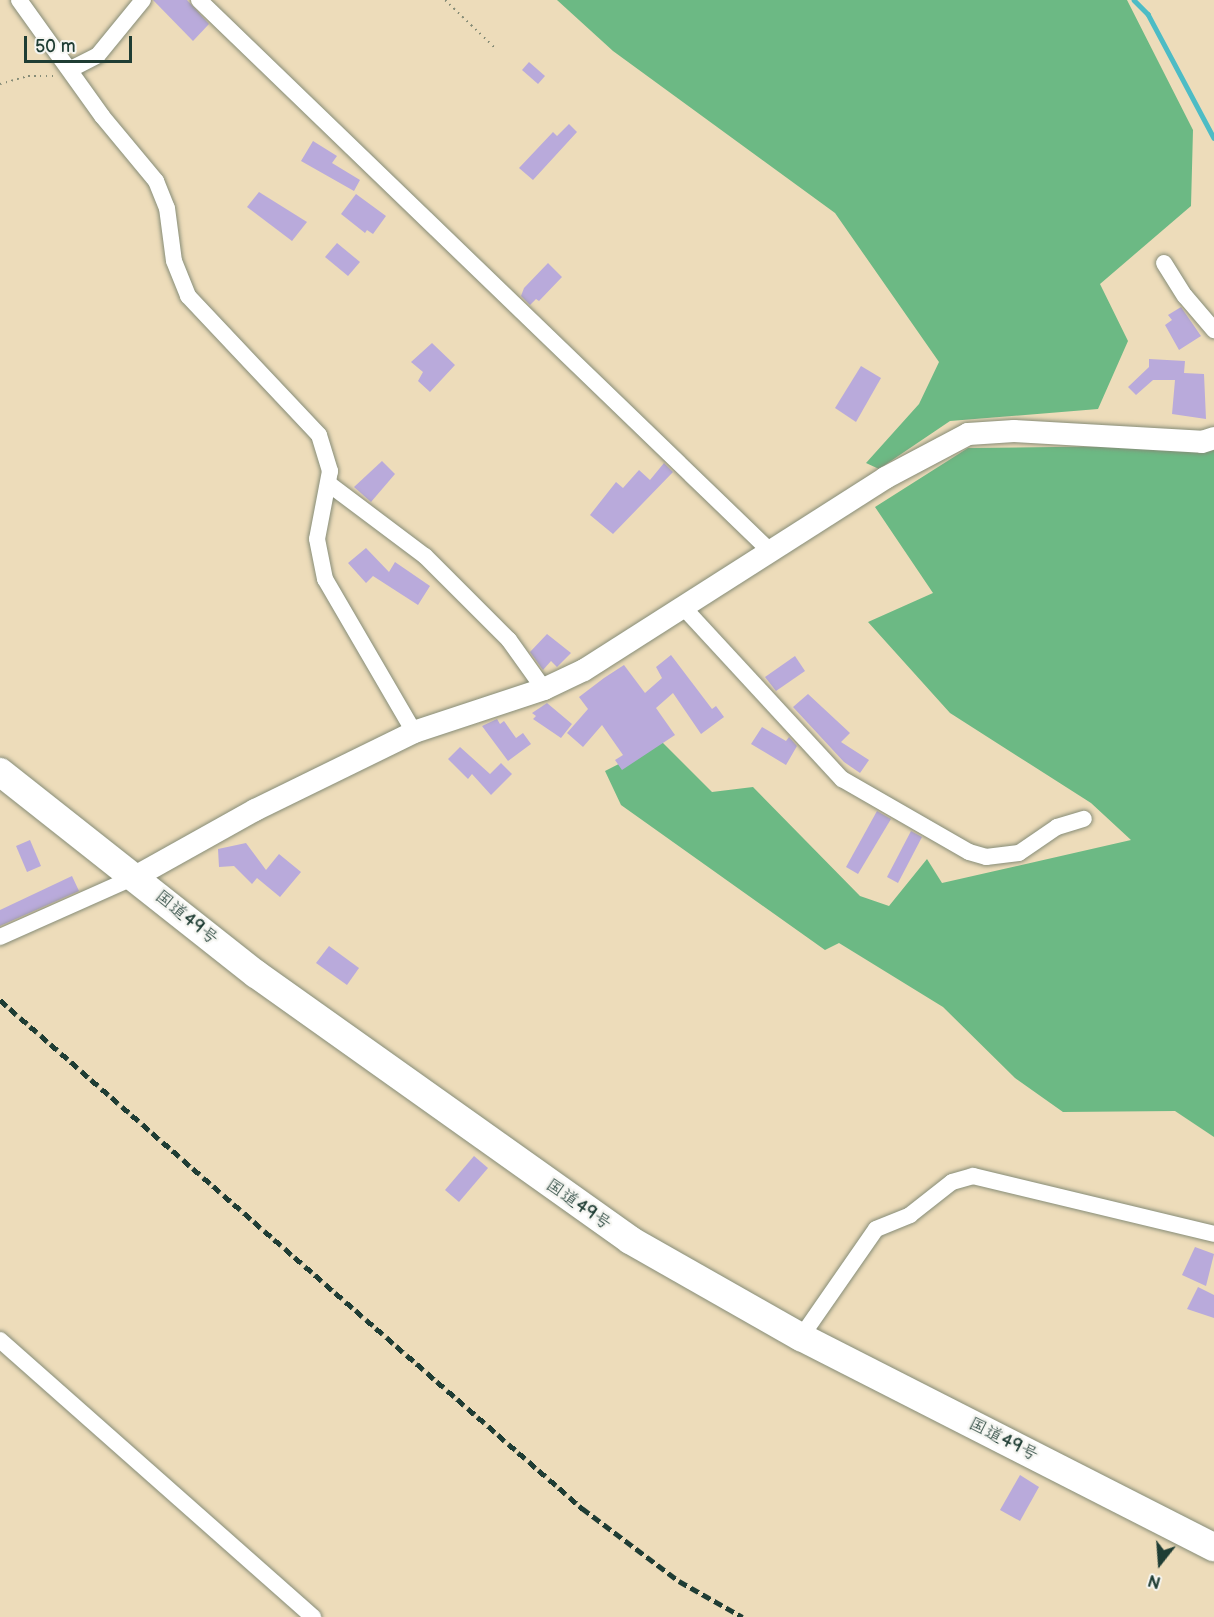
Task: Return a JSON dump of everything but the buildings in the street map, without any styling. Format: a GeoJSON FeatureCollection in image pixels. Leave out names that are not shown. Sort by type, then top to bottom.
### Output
{"type":"FeatureCollection","features":[{"type":"Feature","properties":{"kind":"highway","name":"国道49号"},"geometry":{"type":"LineString","coordinates":[[0,772],[256,974],[640,1246],[801,1337],[1214,1547]]}},
{"type":"Feature","properties":{"kind":"street"},"geometry":{"type":"LineString","coordinates":[[19,0],[71,69],[102,116],[156,181],[167,208],[174,261],[188,296],[319,435],[329,461],[329,484],[317,538],[325,579],[414,732]]}},
{"type":"Feature","properties":{"kind":"street"},"geometry":{"type":"LineString","coordinates":[[71,69],[98,55],[143,0]]}},
{"type":"Feature","properties":{"kind":"street"},"geometry":{"type":"LineString","coordinates":[[199,0],[772,553]]}},
{"type":"Feature","properties":{"kind":"street"},"geometry":{"type":"LineString","coordinates":[[1164,263],[1185,296],[1214,330]]}},
{"type":"Feature","properties":{"kind":"street"},"geometry":{"type":"LineString","coordinates":[[0,937],[135,877],[255,810],[414,732],[544,689],[584,670],[772,553],[885,478],[976,432],[1202,442],[1214,438]]}},
{"type":"Feature","properties":{"kind":"street"},"geometry":{"type":"LineString","coordinates":[[329,484],[425,556],[509,640],[544,689]]}},
{"type":"Feature","properties":{"kind":"street"},"geometry":{"type":"LineString","coordinates":[[684,608],[842,779],[969,852],[986,857],[1019,853],[1057,827],[1084,819]]}},
{"type":"Feature","properties":{"kind":"street"},"geometry":{"type":"LineString","coordinates":[[801,1337],[876,1229],[910,1215],[952,1182],[973,1176],[1214,1234]]}},
{"type":"Feature","properties":{"kind":"street"},"geometry":{"type":"LineString","coordinates":[[0,1340],[313,1617]]}},
{"type":"Feature","properties":{"kind":"path"},"geometry":{"type":"LineString","coordinates":[[446,0],[495,48]]}},
{"type":"Feature","properties":{"kind":"path"},"geometry":{"type":"LineString","coordinates":[[0,84],[71,69]]}},
{"type":"Feature","properties":{"kind":"green space"},"geometry":{"type":"Polygon","coordinates":[[[557,0],[1127,0],[1193,130],[1191,206],[1100,284],[1128,341],[1098,409],[950,421],[879,469],[866,463],[919,404],[939,362],[835,213],[613,51],[557,0]]]}},
{"type":"Feature","properties":{"kind":"green space"},"geometry":{"type":"Polygon","coordinates":[[[1214,445],[1214,1137],[1175,1111],[1063,1112],[1015,1078],[943,1007],[839,943],[825,950],[621,805],[605,771],[662,742],[712,792],[753,787],[860,896],[889,906],[927,859],[942,883],[1131,840],[1091,803],[950,713],[868,622],[933,593],[875,507],[968,448],[1214,445]]]}},
{"type":"Feature","properties":{"kind":"waterway"},"geometry":{"type":"LineString","coordinates":[[1134,0],[1148,14],[1214,138]]}},
{"type":"Feature","properties":{"kind":"railway"},"geometry":{"type":"LineString","coordinates":[[0,1000],[582,1508],[679,1581],[743,1617]]}}]}
